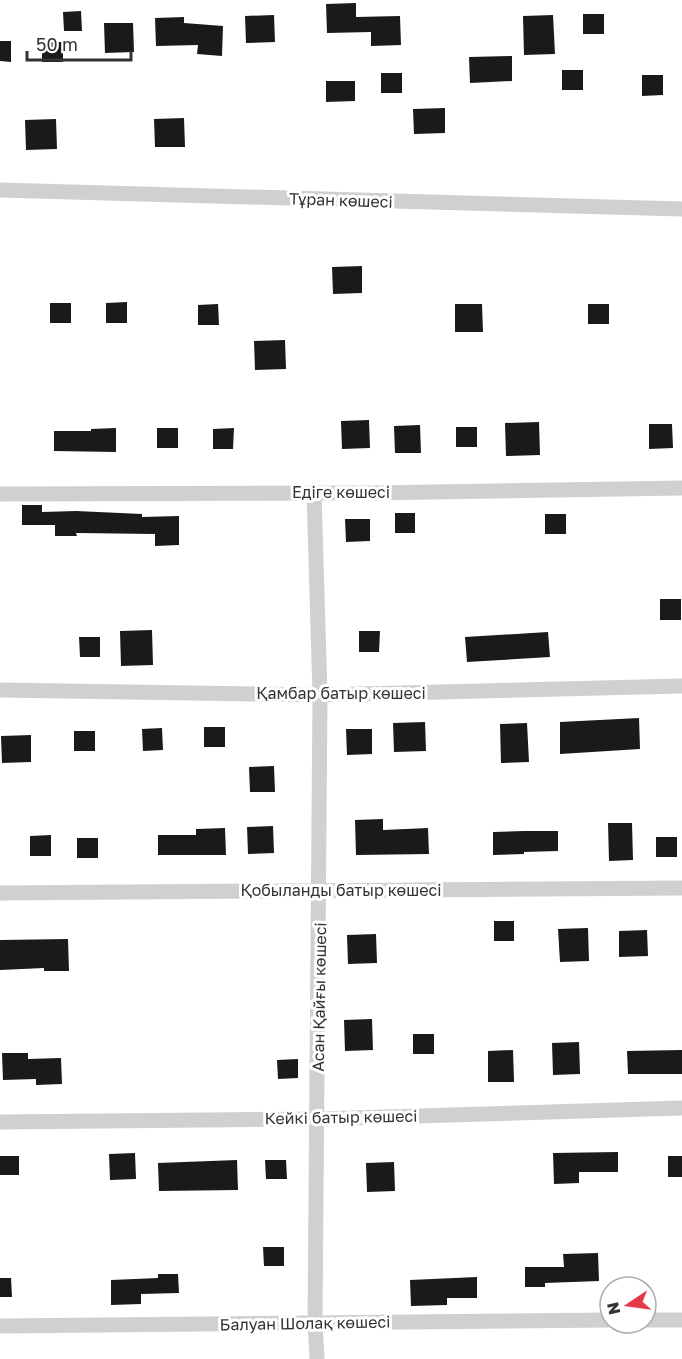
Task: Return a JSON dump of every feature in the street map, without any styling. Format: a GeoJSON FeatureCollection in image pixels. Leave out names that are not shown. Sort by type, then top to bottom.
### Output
{"type":"FeatureCollection","features":[{"type":"Feature","properties":{"kind":"street","name":"Тұран көшесі"},"geometry":{"type":"LineString","coordinates":[[0,190],[682,209]]}},
{"type":"Feature","properties":{"kind":"street","name":"Едіге көшесі"},"geometry":{"type":"LineString","coordinates":[[0,494],[371,493],[682,488]]}},
{"type":"Feature","properties":{"kind":"street","name":"Асан Қайғы көшесі"},"geometry":{"type":"LineString","coordinates":[[314,492],[320,695],[316,1359]]}},
{"type":"Feature","properties":{"kind":"street","name":"Қамбар батыр көшесі"},"geometry":{"type":"LineString","coordinates":[[0,690],[320,695],[682,686]]}},
{"type":"Feature","properties":{"kind":"street","name":"Қобыланды батыр көшесі"},"geometry":{"type":"LineString","coordinates":[[0,893],[682,888]]}},
{"type":"Feature","properties":{"kind":"street","name":"Кейкі батыр көшесі"},"geometry":{"type":"LineString","coordinates":[[0,1122],[318,1119],[682,1108]]}},
{"type":"Feature","properties":{"kind":"street","name":"Балуан Шолақ көшесі"},"geometry":{"type":"LineString","coordinates":[[0,1326],[598,1320]]}},
{"type":"Feature","properties":{"kind":"street"},"geometry":{"type":"LineString","coordinates":[[658,1320],[682,1320]]}},
{"type":"Feature","properties":{"kind":"building"},"geometry":{"type":"Polygon","coordinates":[[[356,3],[356,17],[400,16],[401,45],[371,46],[371,32],[327,33],[326,4],[356,3]]]}},
{"type":"Feature","properties":{"kind":"building"},"geometry":{"type":"Polygon","coordinates":[[[81,11],[82,31],[64,31],[63,12],[81,11]]]}},
{"type":"Feature","properties":{"kind":"building"},"geometry":{"type":"Polygon","coordinates":[[[583,14],[604,14],[604,34],[583,34],[583,14]]]}},
{"type":"Feature","properties":{"kind":"building"},"geometry":{"type":"Polygon","coordinates":[[[274,15],[275,42],[246,43],[245,16],[274,15]]]}},
{"type":"Feature","properties":{"kind":"building"},"geometry":{"type":"Polygon","coordinates":[[[553,15],[555,54],[524,55],[523,16],[553,15]]]}},
{"type":"Feature","properties":{"kind":"building"},"geometry":{"type":"Polygon","coordinates":[[[184,17],[184,23],[223,26],[222,56],[197,54],[198,45],[156,46],[155,18],[184,17]]]}},
{"type":"Feature","properties":{"kind":"building"},"geometry":{"type":"Polygon","coordinates":[[[104,23],[133,23],[134,52],[105,53],[104,23]]]}},
{"type":"Feature","properties":{"kind":"building"},"geometry":{"type":"Polygon","coordinates":[[[0,41],[11,41],[11,62],[0,61],[0,41]]]}},
{"type":"Feature","properties":{"kind":"building"},"geometry":{"type":"Polygon","coordinates":[[[42,42],[63,42],[63,62],[42,62],[42,42]]]}},
{"type":"Feature","properties":{"kind":"building"},"geometry":{"type":"Polygon","coordinates":[[[512,56],[512,81],[470,83],[469,57],[512,56]]]}},
{"type":"Feature","properties":{"kind":"building"},"geometry":{"type":"Polygon","coordinates":[[[562,70],[583,70],[583,90],[562,90],[562,70]]]}},
{"type":"Feature","properties":{"kind":"building"},"geometry":{"type":"Polygon","coordinates":[[[381,73],[402,73],[402,93],[381,93],[381,73]]]}},
{"type":"Feature","properties":{"kind":"building"},"geometry":{"type":"Polygon","coordinates":[[[642,75],[663,75],[663,95],[642,96],[642,75]]]}},
{"type":"Feature","properties":{"kind":"building"},"geometry":{"type":"Polygon","coordinates":[[[326,81],[355,81],[355,101],[326,102],[326,81]]]}},
{"type":"Feature","properties":{"kind":"building"},"geometry":{"type":"Polygon","coordinates":[[[445,108],[445,133],[414,134],[413,109],[445,108]]]}},
{"type":"Feature","properties":{"kind":"building"},"geometry":{"type":"Polygon","coordinates":[[[184,118],[185,147],[155,147],[154,119],[184,118]]]}},
{"type":"Feature","properties":{"kind":"building"},"geometry":{"type":"Polygon","coordinates":[[[56,119],[57,149],[26,150],[25,120],[56,119]]]}},
{"type":"Feature","properties":{"kind":"building"},"geometry":{"type":"Polygon","coordinates":[[[362,266],[362,293],[333,294],[332,267],[362,266]]]}},
{"type":"Feature","properties":{"kind":"building"},"geometry":{"type":"Polygon","coordinates":[[[127,302],[127,323],[106,323],[106,303],[127,302]]]}},
{"type":"Feature","properties":{"kind":"building"},"geometry":{"type":"Polygon","coordinates":[[[50,303],[71,303],[71,323],[50,323],[50,303]]]}},
{"type":"Feature","properties":{"kind":"building"},"geometry":{"type":"Polygon","coordinates":[[[218,304],[219,325],[198,325],[198,305],[218,304]]]}},
{"type":"Feature","properties":{"kind":"building"},"geometry":{"type":"Polygon","coordinates":[[[455,304],[482,304],[483,332],[455,332],[455,304]]]}},
{"type":"Feature","properties":{"kind":"building"},"geometry":{"type":"Polygon","coordinates":[[[588,304],[609,304],[609,324],[588,324],[588,304]]]}},
{"type":"Feature","properties":{"kind":"building"},"geometry":{"type":"Polygon","coordinates":[[[285,340],[286,369],[255,370],[254,341],[285,340]]]}},
{"type":"Feature","properties":{"kind":"building"},"geometry":{"type":"Polygon","coordinates":[[[369,420],[370,448],[342,449],[341,421],[369,420]]]}},
{"type":"Feature","properties":{"kind":"building"},"geometry":{"type":"Polygon","coordinates":[[[539,422],[540,455],[506,456],[505,423],[539,422]]]}},
{"type":"Feature","properties":{"kind":"building"},"geometry":{"type":"Polygon","coordinates":[[[649,424],[672,424],[673,448],[649,449],[649,424]]]}},
{"type":"Feature","properties":{"kind":"building"},"geometry":{"type":"Polygon","coordinates":[[[420,425],[421,453],[395,453],[394,426],[420,425]]]}},
{"type":"Feature","properties":{"kind":"building"},"geometry":{"type":"Polygon","coordinates":[[[456,427],[477,427],[477,447],[456,447],[456,427]]]}},
{"type":"Feature","properties":{"kind":"building"},"geometry":{"type":"Polygon","coordinates":[[[116,428],[116,452],[54,451],[54,431],[116,428]]]}},
{"type":"Feature","properties":{"kind":"building"},"geometry":{"type":"Polygon","coordinates":[[[157,428],[178,428],[178,448],[157,448],[157,428]]]}},
{"type":"Feature","properties":{"kind":"building"},"geometry":{"type":"Polygon","coordinates":[[[234,428],[233,449],[213,449],[213,429],[234,428]]]}},
{"type":"Feature","properties":{"kind":"building"},"geometry":{"type":"Polygon","coordinates":[[[22,505],[42,505],[42,512],[142,514],[142,517],[179,516],[179,545],[155,546],[155,534],[76,533],[77,536],[55,536],[55,525],[22,525],[22,505]]]}},
{"type":"Feature","properties":{"kind":"building"},"geometry":{"type":"Polygon","coordinates":[[[395,513],[415,513],[415,533],[395,533],[395,513]]]}},
{"type":"Feature","properties":{"kind":"building"},"geometry":{"type":"Polygon","coordinates":[[[545,514],[566,514],[566,534],[545,534],[545,514]]]}},
{"type":"Feature","properties":{"kind":"building"},"geometry":{"type":"Polygon","coordinates":[[[345,519],[370,519],[370,541],[346,542],[345,519]]]}},
{"type":"Feature","properties":{"kind":"building"},"geometry":{"type":"Polygon","coordinates":[[[660,599],[681,599],[681,620],[660,620],[660,599]]]}},
{"type":"Feature","properties":{"kind":"building"},"geometry":{"type":"Polygon","coordinates":[[[152,630],[153,665],[121,666],[120,631],[152,630]]]}},
{"type":"Feature","properties":{"kind":"building"},"geometry":{"type":"Polygon","coordinates":[[[359,631],[380,631],[379,652],[359,652],[359,631]]]}},
{"type":"Feature","properties":{"kind":"building"},"geometry":{"type":"Polygon","coordinates":[[[548,632],[550,657],[467,662],[465,637],[548,632]]]}},
{"type":"Feature","properties":{"kind":"building"},"geometry":{"type":"Polygon","coordinates":[[[79,637],[100,637],[100,657],[80,657],[79,637]]]}},
{"type":"Feature","properties":{"kind":"building"},"geometry":{"type":"Polygon","coordinates":[[[639,718],[640,749],[560,754],[560,722],[639,718]]]}},
{"type":"Feature","properties":{"kind":"building"},"geometry":{"type":"Polygon","coordinates":[[[425,722],[426,751],[394,752],[393,723],[425,722]]]}},
{"type":"Feature","properties":{"kind":"building"},"geometry":{"type":"Polygon","coordinates":[[[527,723],[529,762],[501,763],[500,724],[527,723]]]}},
{"type":"Feature","properties":{"kind":"building"},"geometry":{"type":"Polygon","coordinates":[[[204,727],[225,727],[225,747],[204,747],[204,727]]]}},
{"type":"Feature","properties":{"kind":"building"},"geometry":{"type":"Polygon","coordinates":[[[162,728],[163,750],[143,751],[142,729],[162,728]]]}},
{"type":"Feature","properties":{"kind":"building"},"geometry":{"type":"Polygon","coordinates":[[[346,729],[372,729],[372,754],[347,755],[346,729]]]}},
{"type":"Feature","properties":{"kind":"building"},"geometry":{"type":"Polygon","coordinates":[[[74,731],[95,731],[95,751],[74,751],[74,731]]]}},
{"type":"Feature","properties":{"kind":"building"},"geometry":{"type":"Polygon","coordinates":[[[31,735],[31,762],[2,763],[1,736],[31,735]]]}},
{"type":"Feature","properties":{"kind":"building"},"geometry":{"type":"Polygon","coordinates":[[[274,766],[275,792],[250,792],[249,767],[274,766]]]}},
{"type":"Feature","properties":{"kind":"building"},"geometry":{"type":"Polygon","coordinates":[[[383,819],[383,830],[428,828],[429,854],[356,855],[355,820],[383,819]]]}},
{"type":"Feature","properties":{"kind":"building"},"geometry":{"type":"Polygon","coordinates":[[[608,823],[632,823],[633,860],[609,861],[608,823]]]}},
{"type":"Feature","properties":{"kind":"building"},"geometry":{"type":"Polygon","coordinates":[[[273,826],[274,853],[248,854],[247,827],[273,826]]]}},
{"type":"Feature","properties":{"kind":"building"},"geometry":{"type":"Polygon","coordinates":[[[225,828],[226,855],[158,855],[158,835],[196,835],[196,829],[225,828]]]}},
{"type":"Feature","properties":{"kind":"building"},"geometry":{"type":"Polygon","coordinates":[[[558,831],[558,851],[493,855],[493,832],[558,831]]]}},
{"type":"Feature","properties":{"kind":"building"},"geometry":{"type":"Polygon","coordinates":[[[51,835],[51,856],[30,856],[30,836],[51,835]]]}},
{"type":"Feature","properties":{"kind":"building"},"geometry":{"type":"Polygon","coordinates":[[[656,837],[677,837],[677,857],[656,857],[656,837]]]}},
{"type":"Feature","properties":{"kind":"building"},"geometry":{"type":"Polygon","coordinates":[[[77,838],[98,838],[98,858],[77,858],[77,838]]]}},
{"type":"Feature","properties":{"kind":"building"},"geometry":{"type":"Polygon","coordinates":[[[494,921],[514,921],[514,941],[494,941],[494,921]]]}},
{"type":"Feature","properties":{"kind":"building"},"geometry":{"type":"Polygon","coordinates":[[[588,928],[589,961],[560,962],[558,929],[588,928]]]}},
{"type":"Feature","properties":{"kind":"building"},"geometry":{"type":"Polygon","coordinates":[[[647,930],[648,956],[619,957],[619,931],[647,930]]]}},
{"type":"Feature","properties":{"kind":"building"},"geometry":{"type":"Polygon","coordinates":[[[376,934],[377,963],[348,964],[347,935],[376,934]]]}},
{"type":"Feature","properties":{"kind":"building"},"geometry":{"type":"Polygon","coordinates":[[[68,939],[69,971],[44,971],[44,968],[0,970],[0,940],[68,939]]]}},
{"type":"Feature","properties":{"kind":"building"},"geometry":{"type":"Polygon","coordinates":[[[372,1019],[373,1050],[345,1051],[344,1020],[372,1019]]]}},
{"type":"Feature","properties":{"kind":"building"},"geometry":{"type":"Polygon","coordinates":[[[413,1034],[434,1034],[434,1054],[413,1054],[413,1034]]]}},
{"type":"Feature","properties":{"kind":"building"},"geometry":{"type":"Polygon","coordinates":[[[579,1042],[580,1074],[553,1075],[552,1043],[579,1042]]]}},
{"type":"Feature","properties":{"kind":"building"},"geometry":{"type":"Polygon","coordinates":[[[513,1050],[514,1082],[488,1082],[488,1051],[513,1050]]]}},
{"type":"Feature","properties":{"kind":"building"},"geometry":{"type":"Polygon","coordinates":[[[682,1050],[682,1074],[628,1074],[627,1051],[682,1050]]]}},
{"type":"Feature","properties":{"kind":"building"},"geometry":{"type":"Polygon","coordinates":[[[2,1053],[28,1053],[28,1059],[61,1058],[62,1084],[36,1085],[36,1079],[3,1080],[2,1053]]]}},
{"type":"Feature","properties":{"kind":"building"},"geometry":{"type":"Polygon","coordinates":[[[298,1059],[298,1078],[278,1079],[277,1060],[298,1059]]]}},
{"type":"Feature","properties":{"kind":"building"},"geometry":{"type":"Polygon","coordinates":[[[618,1152],[618,1172],[579,1172],[579,1183],[554,1184],[553,1153],[618,1152]]]}},
{"type":"Feature","properties":{"kind":"building"},"geometry":{"type":"Polygon","coordinates":[[[135,1153],[136,1179],[110,1180],[109,1154],[135,1153]]]}},
{"type":"Feature","properties":{"kind":"building"},"geometry":{"type":"Polygon","coordinates":[[[0,1156],[19,1156],[19,1175],[0,1175],[0,1156]]]}},
{"type":"Feature","properties":{"kind":"building"},"geometry":{"type":"Polygon","coordinates":[[[668,1156],[682,1156],[682,1177],[668,1177],[668,1156]]]}},
{"type":"Feature","properties":{"kind":"building"},"geometry":{"type":"Polygon","coordinates":[[[237,1160],[238,1190],[159,1191],[158,1163],[237,1160]]]}},
{"type":"Feature","properties":{"kind":"building"},"geometry":{"type":"Polygon","coordinates":[[[265,1160],[286,1160],[287,1179],[266,1179],[265,1160]]]}},
{"type":"Feature","properties":{"kind":"building"},"geometry":{"type":"Polygon","coordinates":[[[394,1162],[395,1191],[367,1192],[366,1163],[394,1162]]]}},
{"type":"Feature","properties":{"kind":"building"},"geometry":{"type":"Polygon","coordinates":[[[263,1247],[284,1247],[284,1266],[264,1266],[263,1247]]]}},
{"type":"Feature","properties":{"kind":"building"},"geometry":{"type":"Polygon","coordinates":[[[598,1253],[598,1281],[545,1283],[545,1287],[525,1287],[525,1267],[564,1267],[563,1254],[598,1253]]]}},
{"type":"Feature","properties":{"kind":"building"},"geometry":{"type":"Polygon","coordinates":[[[158,1274],[178,1274],[179,1293],[141,1294],[141,1304],[111,1305],[111,1280],[158,1278],[158,1274]]]}},
{"type":"Feature","properties":{"kind":"building"},"geometry":{"type":"Polygon","coordinates":[[[477,1277],[477,1298],[447,1298],[447,1305],[411,1306],[410,1280],[477,1277]]]}},
{"type":"Feature","properties":{"kind":"building"},"geometry":{"type":"Polygon","coordinates":[[[0,1278],[11,1278],[12,1297],[0,1297],[0,1278]]]}}]}
